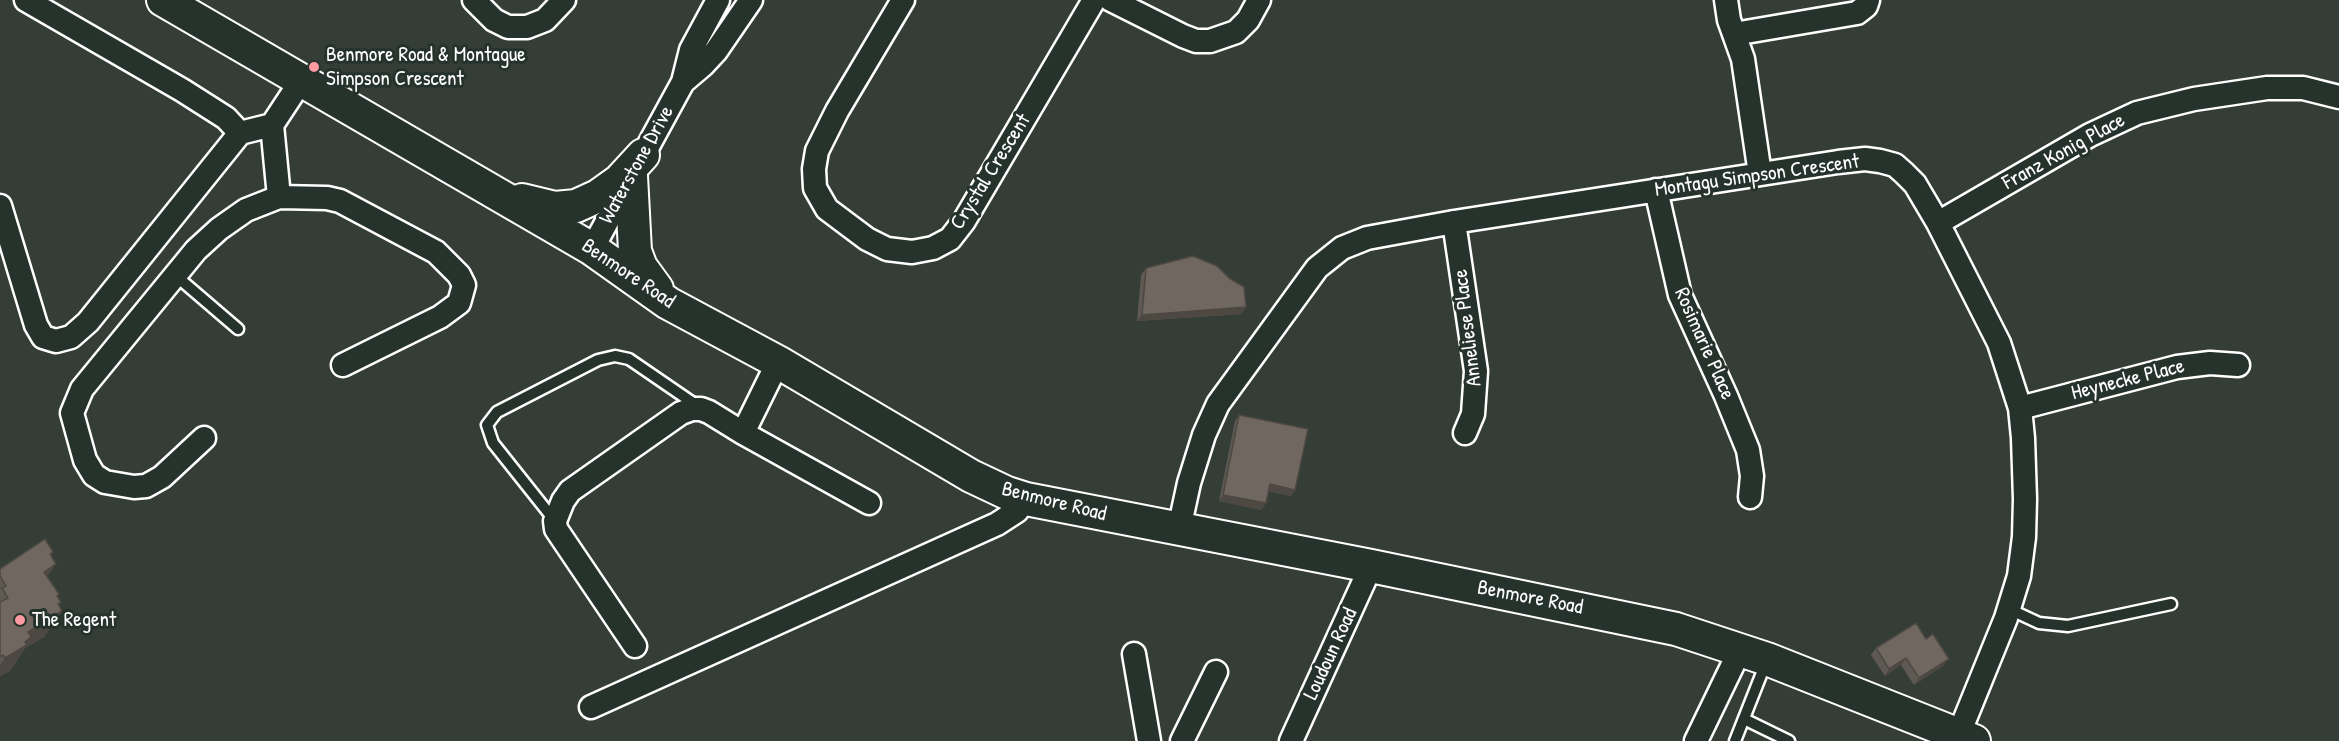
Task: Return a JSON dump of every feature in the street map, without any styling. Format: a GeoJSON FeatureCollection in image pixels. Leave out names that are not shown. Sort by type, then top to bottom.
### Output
{"type":"FeatureCollection","features":[{"type":"Feature","properties":{"kind":"street"},"geometry":{"type":"LineString","coordinates":[[26,0],[182,90],[226,118],[240,133]]}},
{"type":"Feature","properties":{"kind":"street","name":"Benmore Road"},"geometry":{"type":"LineString","coordinates":[[163,0],[592,249],[668,303],[778,362],[971,476],[1007,493],[1026,499],[1371,566],[1666,627],[1754,654],[1963,739]]}},
{"type":"Feature","properties":{"kind":"street"},"geometry":{"type":"LineString","coordinates":[[474,0],[494,20],[508,27],[527,27],[545,20],[564,0]]}},
{"type":"Feature","properties":{"kind":"street","name":"Waterstone Drive"},"geometry":{"type":"LineString","coordinates":[[592,249],[683,82],[691,50],[718,0]]}},
{"type":"Feature","properties":{"kind":"street","name":"Waterstone Drive"},"geometry":{"type":"LineString","coordinates":[[683,82],[716,51],[751,0]]}},
{"type":"Feature","properties":{"kind":"street","name":"Crystal Crescent"},"geometry":{"type":"LineString","coordinates":[[895,3],[818,151],[814,169],[815,188],[827,209],[867,239],[887,249],[912,252],[933,248],[950,239],[964,221],[1094,0]]}},
{"type":"Feature","properties":{"kind":"street"},"geometry":{"type":"LineString","coordinates":[[1111,0],[1196,41],[1210,41],[1236,32],[1248,20],[1259,0]]}},
{"type":"Feature","properties":{"kind":"street"},"geometry":{"type":"LineString","coordinates":[[1726,0],[1746,76],[1760,174]]}},
{"type":"Feature","properties":{"kind":"street"},"geometry":{"type":"LineString","coordinates":[[1734,34],[1857,13],[1866,6],[1868,0]]}},
{"type":"Feature","properties":{"kind":"street"},"geometry":{"type":"LineString","coordinates":[[279,197],[272,125],[301,81]]}},
{"type":"Feature","properties":{"kind":"street","name":"Franz Konig Place"},"geometry":{"type":"LineString","coordinates":[[1938,223],[2090,135],[2137,112],[2194,99],[2267,88],[2303,88],[2339,97]]}},
{"type":"Feature","properties":{"kind":"street"},"geometry":{"type":"LineString","coordinates":[[0,206],[36,325],[43,337],[56,341],[71,337],[88,322],[240,133],[272,125]]}},
{"type":"Feature","properties":{"kind":"street","name":"Montagu Simpson Crescent"},"geometry":{"type":"LineString","coordinates":[[1179,529],[1189,483],[1210,418],[1227,390],[1317,268],[1342,248],[1366,238],[1454,222],[1760,174],[1865,159],[1880,161],[1894,165],[1904,173],[1914,184],[1938,223],[1999,343],[2020,408],[2024,466],[2024,537],[2019,576],[1963,739]]}},
{"type":"Feature","properties":{"kind":"street"},"geometry":{"type":"LineString","coordinates":[[501,196],[555,208],[576,206],[598,196],[637,166]]}},
{"type":"Feature","properties":{"kind":"street"},"geometry":{"type":"LineString","coordinates":[[637,166],[635,251],[641,267],[668,303]]}},
{"type":"Feature","properties":{"kind":"street","name":"Rosimarie Place"},"geometry":{"type":"LineString","coordinates":[[1656,190],[1680,295],[1748,450],[1752,476],[1750,497]]}},
{"type":"Feature","properties":{"kind":"street"},"geometry":{"type":"LineString","coordinates":[[204,438],[162,477],[146,486],[134,487],[105,482],[94,475],[85,460],[72,413],[82,389],[196,250],[219,229],[246,210],[279,197],[327,198],[340,201],[436,252],[452,266],[464,285],[459,303],[440,317],[343,365]]}},
{"type":"Feature","properties":{"kind":"street","name":"Anneliese Place"},"geometry":{"type":"LineString","coordinates":[[1454,222],[1476,371],[1477,391],[1473,414],[1465,433]]}},
{"type":"Feature","properties":{"kind":"street"},"geometry":{"type":"LineString","coordinates":[[742,433],[778,362]]}},
{"type":"Feature","properties":{"kind":"street","name":"Heynecke Place"},"geometry":{"type":"LineString","coordinates":[[2020,408],[2177,367],[2210,363],[2238,365]]}},
{"type":"Feature","properties":{"kind":"street"},"geometry":{"type":"LineString","coordinates":[[635,646],[556,529],[555,521],[570,491],[681,413],[701,409],[869,503]]}},
{"type":"Feature","properties":{"kind":"street"},"geometry":{"type":"LineString","coordinates":[[591,707],[997,524],[1017,511],[1026,499]]}},
{"type":"Feature","properties":{"kind":"street","name":"Loudoun Road"},"geometry":{"type":"LineString","coordinates":[[1291,741],[1371,566]]}},
{"type":"Feature","properties":{"kind":"street"},"geometry":{"type":"LineString","coordinates":[[1134,654],[1149,741]]}},
{"type":"Feature","properties":{"kind":"street"},"geometry":{"type":"LineString","coordinates":[[1696,741],[1754,654]]}},
{"type":"Feature","properties":{"kind":"street"},"geometry":{"type":"LineString","coordinates":[[1182,741],[1216,672]]}},
{"type":"Feature","properties":{"kind":"lane"},"geometry":{"type":"LineString","coordinates":[[175,275],[238,329]]}},
{"type":"Feature","properties":{"kind":"lane"},"geometry":{"type":"LineString","coordinates":[[555,521],[493,443],[487,425],[497,412],[598,360],[615,356],[629,359],[701,409]]}},
{"type":"Feature","properties":{"kind":"lane"},"geometry":{"type":"LineString","coordinates":[[2009,609],[2039,623],[2068,626],[2171,604]]}},
{"type":"Feature","properties":{"kind":"lane"},"geometry":{"type":"LineString","coordinates":[[1735,741],[1744,719],[1754,654]]}},
{"type":"Feature","properties":{"kind":"lane"},"geometry":{"type":"LineString","coordinates":[[1744,719],[1789,741]]}},
{"type":"Feature","properties":{"kind":"building"},"geometry":{"type":"Polygon","coordinates":[[[1193,256],[1217,266],[1229,278],[1244,287],[1246,307],[1142,315],[1146,268],[1193,256]]]}},
{"type":"Feature","properties":{"kind":"building"},"geometry":{"type":"Polygon","coordinates":[[[1239,415],[1308,429],[1295,490],[1270,484],[1266,503],[1223,495],[1239,415]]]}},
{"type":"Feature","properties":{"kind":"building"},"geometry":{"type":"Polygon","coordinates":[[[45,539],[53,552],[50,554],[56,564],[44,572],[59,594],[57,596],[61,602],[58,604],[62,611],[28,632],[31,637],[25,642],[27,645],[5,658],[3,655],[0,657],[0,602],[8,598],[2,588],[6,586],[0,576],[0,569],[45,539]]]}},
{"type":"Feature","properties":{"kind":"building"},"geometry":{"type":"Polygon","coordinates":[[[1916,623],[1926,639],[1933,634],[1949,659],[1919,678],[1906,658],[1889,669],[1876,648],[1916,623]]]}},
{"type":"Feature","properties":{"kind":"place","name":"Benmore Road & Montague Simpson Crescent"},"geometry":{"type":"Point","coordinates":[314,67]}},
{"type":"Feature","properties":{"kind":"place","name":"The Regent"},"geometry":{"type":"Point","coordinates":[20,620]}}]}
